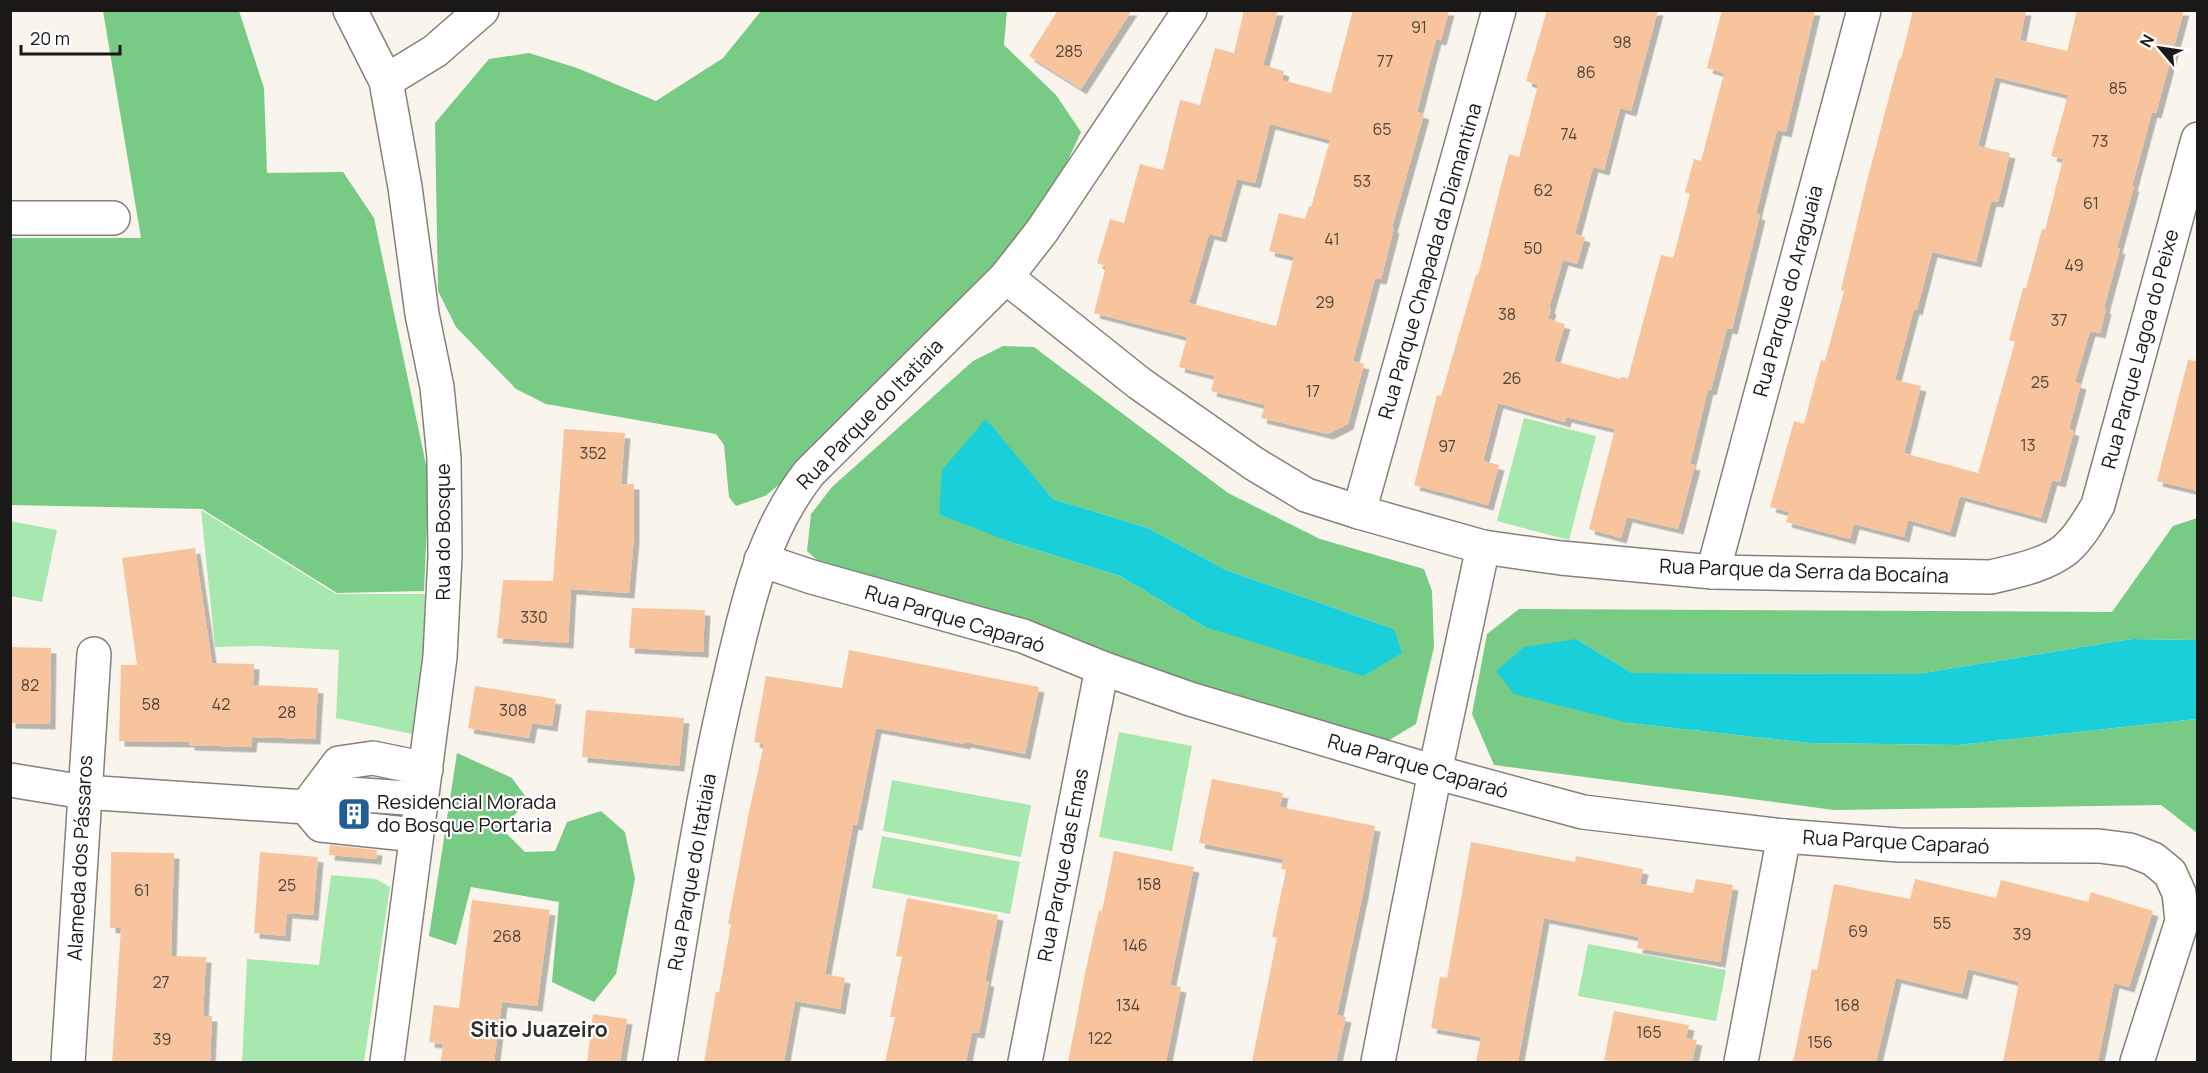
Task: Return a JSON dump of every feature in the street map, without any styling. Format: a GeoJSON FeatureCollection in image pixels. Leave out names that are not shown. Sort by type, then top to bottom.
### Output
{"type":"FeatureCollection","features":[{"type":"Feature","properties":{"kind":"street","name":"Rua do Bosque"},"geometry":{"type":"LineString","coordinates":[[350,10],[386,81],[405,187],[422,314],[437,387],[444,458],[445,556],[440,657],[387,1062]]}},
{"type":"Feature","properties":{"kind":"street"},"geometry":{"type":"LineString","coordinates":[[386,81],[435,51],[482,10]]}},
{"type":"Feature","properties":{"kind":"street","name":"Rua Parque do Itatiaia"},"geometry":{"type":"LineString","coordinates":[[660,1062],[709,768],[746,610],[771,532],[791,495],[809,472],[1006,277],[1042,231],[1190,10]]}},
{"type":"Feature","properties":{"kind":"street","name":"Rua Parque Chapada da Diamantina"},"geometry":{"type":"LineString","coordinates":[[1359,512],[1499,10]]}},
{"type":"Feature","properties":{"kind":"street","name":"Rua Parque do Araguaia"},"geometry":{"type":"LineString","coordinates":[[1713,572],[1864,10]]}},
{"type":"Feature","properties":{"kind":"street","name":"Rua Parque Lagoa do Peixe"},"geometry":{"type":"LineString","coordinates":[[2064,550],[2083,530],[2098,505],[2198,139]]}},
{"type":"Feature","properties":{"kind":"street"},"geometry":{"type":"LineString","coordinates":[[10,219],[113,219]]}},
{"type":"Feature","properties":{"kind":"street","name":"Rua Parque da Serra da Bocaína"},"geometry":{"type":"LineString","coordinates":[[1006,277],[1140,383],[1252,463],[1306,495],[1483,547],[1561,558],[1713,572],[1991,577],[2022,569],[2064,550]]}},
{"type":"Feature","properties":{"kind":"street"},"geometry":{"type":"LineString","coordinates":[[1378,1062],[1435,772],[1483,547]]}},
{"type":"Feature","properties":{"kind":"street","name":"Rua Parque Caparaó"},"geometry":{"type":"LineString","coordinates":[[761,560],[812,577],[1023,636],[1102,668],[1190,699],[1435,772],[1583,812],[1784,837],[1899,845],[2099,846],[2130,850],[2153,858],[2170,873],[2179,892],[2181,921],[2137,1062]]}},
{"type":"Feature","properties":{"kind":"street","name":"Alameda dos Pássaros"},"geometry":{"type":"LineString","coordinates":[[68,1062],[94,654]]}},
{"type":"Feature","properties":{"kind":"street","name":"Rua Parque das Emas"},"geometry":{"type":"LineString","coordinates":[[1025,1062],[1102,668]]}},
{"type":"Feature","properties":{"kind":"street"},"geometry":{"type":"LineString","coordinates":[[10,780],[84,792],[306,807],[349,794],[424,784]]}},
{"type":"Feature","properties":{"kind":"street"},"geometry":{"type":"LineString","coordinates":[[306,807],[321,825],[416,835]]}},
{"type":"Feature","properties":{"kind":"street"},"geometry":{"type":"LineString","coordinates":[[1741,1062],[1784,837]]}},
{"type":"Feature","properties":{"kind":"green space"},"geometry":{"type":"Polygon","coordinates":[[[1007,10],[1004,45],[1056,95],[1081,132],[1062,173],[986,279],[831,443],[765,496],[736,506],[729,497],[724,445],[716,434],[546,404],[516,389],[456,327],[438,291],[435,123],[489,59],[529,53],[577,68],[656,101],[723,58],[761,11],[1007,10]]]}},
{"type":"Feature","properties":{"kind":"green space"},"geometry":{"type":"Polygon","coordinates":[[[103,11],[239,11],[264,88],[267,173],[343,172],[374,218],[429,479],[424,591],[337,593],[202,509],[11,505],[10,238],[141,238],[103,11]]]}},
{"type":"Feature","properties":{"kind":"green space"},"geometry":{"type":"Polygon","coordinates":[[[1003,346],[1034,347],[1228,493],[1320,539],[1424,569],[1432,591],[1434,647],[1416,724],[1376,748],[1136,669],[993,610],[834,575],[807,551],[811,514],[832,487],[973,361],[1003,346]],[[986,420],[1008,541],[1120,576],[1205,627],[1394,629],[1226,570],[1148,528],[1053,499],[986,420]]]}},
{"type":"Feature","properties":{"kind":"green space"},"geometry":{"type":"Polygon","coordinates":[[[1524,418],[1596,436],[1569,540],[1497,521],[1524,418]]]}},
{"type":"Feature","properties":{"kind":"green space"},"geometry":{"type":"Polygon","coordinates":[[[201,510],[336,594],[425,594],[422,678],[412,734],[336,718],[339,650],[260,646],[215,647],[201,510]]]}},
{"type":"Feature","properties":{"kind":"green space"},"geometry":{"type":"Polygon","coordinates":[[[2197,518],[2197,640],[2132,639],[1917,674],[1632,673],[1576,639],[1629,723],[1810,743],[1958,745],[2197,719],[2197,833],[2161,805],[1834,810],[1494,765],[1472,714],[1487,634],[1519,609],[2112,612],[2173,526],[2197,518]]]}},
{"type":"Feature","properties":{"kind":"green space"},"geometry":{"type":"Polygon","coordinates":[[[10,521],[57,530],[42,602],[11,596],[10,521]]]}},
{"type":"Feature","properties":{"kind":"green space"},"geometry":{"type":"Polygon","coordinates":[[[1119,732],[1192,746],[1172,851],[1099,837],[1119,732]]]}},
{"type":"Feature","properties":{"kind":"green space"},"geometry":{"type":"Polygon","coordinates":[[[457,753],[512,778],[528,800],[502,829],[525,852],[555,851],[567,822],[601,811],[625,832],[635,879],[616,974],[594,1002],[552,982],[559,902],[471,887],[456,945],[429,936],[457,753]]]}},
{"type":"Feature","properties":{"kind":"green space"},"geometry":{"type":"Polygon","coordinates":[[[892,780],[1031,805],[1021,857],[883,831],[892,780]]]}},
{"type":"Feature","properties":{"kind":"green space"},"geometry":{"type":"Polygon","coordinates":[[[882,836],[1020,862],[1010,914],[872,888],[882,836]]]}},
{"type":"Feature","properties":{"kind":"green space"},"geometry":{"type":"Polygon","coordinates":[[[331,875],[376,879],[390,887],[364,1062],[242,1062],[247,959],[319,965],[331,875]]]}},
{"type":"Feature","properties":{"kind":"green space"},"geometry":{"type":"Polygon","coordinates":[[[1588,944],[1726,970],[1716,1021],[1578,996],[1588,944]]]}},
{"type":"Feature","properties":{"kind":"water"},"geometry":{"type":"Polygon","coordinates":[[[986,419],[1053,499],[1148,528],[1226,570],[1394,629],[1402,653],[1363,676],[1205,627],[1120,576],[1008,541],[939,514],[942,470],[986,419]]]}},
{"type":"Feature","properties":{"kind":"water"},"geometry":{"type":"Polygon","coordinates":[[[1576,639],[1632,673],[1917,674],[2132,639],[2197,640],[2197,719],[1958,745],[1810,743],[1629,723],[1514,694],[1496,671],[1524,647],[1576,639]]]}},
{"type":"Feature","properties":{"kind":"building"},"geometry":{"type":"Polygon","coordinates":[[[1058,10],[1132,10],[1081,89],[1029,56],[1058,10]]]}},
{"type":"Feature","properties":{"kind":"building"},"geometry":{"type":"Polygon","coordinates":[[[1244,10],[1278,10],[1263,65],[1284,71],[1282,80],[1331,93],[1353,10],[1449,10],[1441,40],[1436,39],[1417,112],[1424,114],[1392,227],[1394,228],[1381,279],[1375,278],[1353,361],[1364,364],[1348,424],[1328,434],[1261,418],[1265,405],[1211,391],[1215,376],[1179,367],[1187,337],[1094,313],[1106,266],[1097,263],[1110,219],[1124,223],[1140,164],[1163,170],[1180,100],[1200,105],[1215,48],[1234,53],[1244,10]],[[1270,124],[1255,183],[1237,179],[1221,237],[1209,234],[1189,303],[1276,326],[1294,257],[1269,251],[1279,213],[1305,219],[1309,206],[1311,207],[1330,140],[1270,124]]]}},
{"type":"Feature","properties":{"kind":"building"},"geometry":{"type":"Polygon","coordinates":[[[1547,10],[1658,10],[1631,111],[1620,108],[1604,170],[1593,167],[1575,234],[1585,237],[1577,264],[1563,260],[1549,308],[1551,309],[1548,319],[1565,324],[1554,361],[1620,379],[1621,377],[1628,378],[1661,255],[1673,258],[1690,194],[1685,192],[1694,159],[1701,161],[1724,73],[1707,68],[1722,10],[1815,10],[1786,132],[1777,130],[1756,214],[1760,215],[1732,329],[1727,328],[1711,390],[1708,389],[1690,464],[1695,465],[1678,529],[1627,517],[1621,538],[1589,529],[1615,429],[1566,417],[1565,422],[1498,403],[1483,461],[1499,465],[1488,505],[1414,485],[1437,395],[1441,396],[1476,275],[1478,275],[1509,154],[1519,157],[1538,85],[1526,81],[1547,10]]]}},
{"type":"Feature","properties":{"kind":"building"},"geometry":{"type":"Polygon","coordinates":[[[1913,10],[2026,10],[2020,40],[2067,51],[2077,10],[2184,10],[2156,113],[2152,112],[2132,186],[2134,186],[2117,248],[2120,249],[2104,308],[2106,309],[2100,333],[2090,331],[2075,382],[2081,384],[2069,429],[2074,431],[2060,482],[2052,480],[2041,518],[1960,496],[1950,532],[1908,520],[1904,537],[1854,524],[1850,539],[1786,522],[1789,512],[1770,507],[1794,421],[1804,424],[1821,360],[1825,361],[1844,291],[1841,290],[1866,185],[1899,59],[1901,59],[1913,10]],[[1995,77],[1978,146],[2010,153],[1998,202],[1991,201],[1976,262],[1932,252],[1895,380],[1921,386],[1904,453],[1978,473],[2015,342],[2009,340],[2023,288],[2026,288],[2042,229],[2045,230],[2063,159],[2051,156],[2068,95],[1995,77]]]}},
{"type":"Feature","properties":{"kind":"building"},"geometry":{"type":"Polygon","coordinates":[[[2188,360],[2198,361],[2198,491],[2157,481],[2188,360]]]}},
{"type":"Feature","properties":{"kind":"building"},"geometry":{"type":"Polygon","coordinates":[[[564,429],[625,433],[621,484],[634,484],[634,537],[629,593],[571,589],[568,643],[497,638],[503,580],[553,581],[564,429]]]}},
{"type":"Feature","properties":{"kind":"building"},"geometry":{"type":"Polygon","coordinates":[[[195,548],[212,663],[254,664],[253,685],[318,688],[315,739],[252,737],[251,747],[189,745],[189,742],[119,741],[121,665],[137,665],[122,558],[195,548]]]}},
{"type":"Feature","properties":{"kind":"building"},"geometry":{"type":"Polygon","coordinates":[[[632,608],[705,610],[703,652],[629,648],[632,608]]]}},
{"type":"Feature","properties":{"kind":"building"},"geometry":{"type":"Polygon","coordinates":[[[10,647],[51,648],[50,724],[10,723],[10,647]]]}},
{"type":"Feature","properties":{"kind":"building"},"geometry":{"type":"Polygon","coordinates":[[[849,650],[1039,687],[1025,754],[876,728],[857,825],[853,824],[825,974],[845,978],[840,1009],[795,1001],[784,1062],[704,1062],[716,992],[719,992],[731,924],[728,924],[749,812],[764,744],[754,742],[766,676],[842,688],[849,650]]]}},
{"type":"Feature","properties":{"kind":"building"},"geometry":{"type":"Polygon","coordinates":[[[475,686],[556,699],[552,726],[532,723],[529,738],[468,728],[475,686]]]}},
{"type":"Feature","properties":{"kind":"building"},"geometry":{"type":"Polygon","coordinates":[[[586,710],[684,718],[679,766],[582,757],[586,710]]]}},
{"type":"Feature","properties":{"kind":"building"},"geometry":{"type":"Polygon","coordinates":[[[1212,779],[1283,793],[1280,807],[1375,826],[1337,1015],[1346,1017],[1336,1062],[1252,1062],[1277,938],[1272,937],[1286,870],[1281,869],[1283,859],[1199,843],[1212,779]]]}},
{"type":"Feature","properties":{"kind":"building"},"geometry":{"type":"Polygon","coordinates":[[[1471,842],[1575,862],[1576,856],[1643,869],[1640,884],[1693,893],[1696,879],[1733,885],[1720,962],[1637,948],[1639,937],[1544,918],[1518,1062],[1476,1062],[1481,1037],[1431,1028],[1440,977],[1447,978],[1471,842]]]}},
{"type":"Feature","properties":{"kind":"building"},"geometry":{"type":"Polygon","coordinates":[[[330,845],[377,850],[376,859],[329,855],[330,845]]]}},
{"type":"Feature","properties":{"kind":"building"},"geometry":{"type":"Polygon","coordinates":[[[1114,851],[1194,867],[1170,985],[1181,987],[1166,1062],[1068,1062],[1086,969],[1099,910],[1102,911],[1114,851]]]}},
{"type":"Feature","properties":{"kind":"building"},"geometry":{"type":"Polygon","coordinates":[[[111,852],[174,853],[171,956],[206,957],[203,1016],[212,1016],[210,1062],[112,1062],[121,928],[110,928],[111,852]]]}},
{"type":"Feature","properties":{"kind":"building"},"geometry":{"type":"Polygon","coordinates":[[[260,852],[318,857],[313,915],[287,913],[285,936],[254,933],[260,852]]]}},
{"type":"Feature","properties":{"kind":"building"},"geometry":{"type":"Polygon","coordinates":[[[1915,879],[1996,898],[2001,880],[2088,902],[2091,892],[2153,911],[2129,987],[2114,983],[2098,1062],[2003,1062],[2019,982],[1968,969],[1962,994],[1896,978],[1876,1062],[1793,1062],[1812,969],[1817,970],[1834,884],[1910,899],[1915,879]]]}},
{"type":"Feature","properties":{"kind":"building"},"geometry":{"type":"Polygon","coordinates":[[[907,898],[998,915],[985,981],[989,981],[979,1033],[972,1032],[966,1062],[885,1062],[895,1017],[890,1017],[902,957],[896,956],[907,898]]]}},
{"type":"Feature","properties":{"kind":"building"},"geometry":{"type":"Polygon","coordinates":[[[472,900],[550,910],[537,1006],[502,1002],[494,1062],[441,1062],[443,1044],[429,1042],[434,1005],[459,1008],[472,900]]]}},
{"type":"Feature","properties":{"kind":"building"},"geometry":{"type":"Polygon","coordinates":[[[1614,1011],[1689,1025],[1686,1038],[1697,1040],[1692,1062],[1604,1060],[1614,1011]]]}},
{"type":"Feature","properties":{"kind":"building"},"geometry":{"type":"Polygon","coordinates":[[[593,1014],[627,1019],[620,1062],[587,1062],[593,1014]]]}},
{"type":"Feature","properties":{"kind":"place","name":"Residencial Morada do Bosque Portaria"},"geometry":{"type":"Point","coordinates":[354,814]}},
{"type":"Feature","properties":{"kind":"district","name":"Sitio Juazeiro"},"geometry":{"type":"Point","coordinates":[539,1030]}}]}
